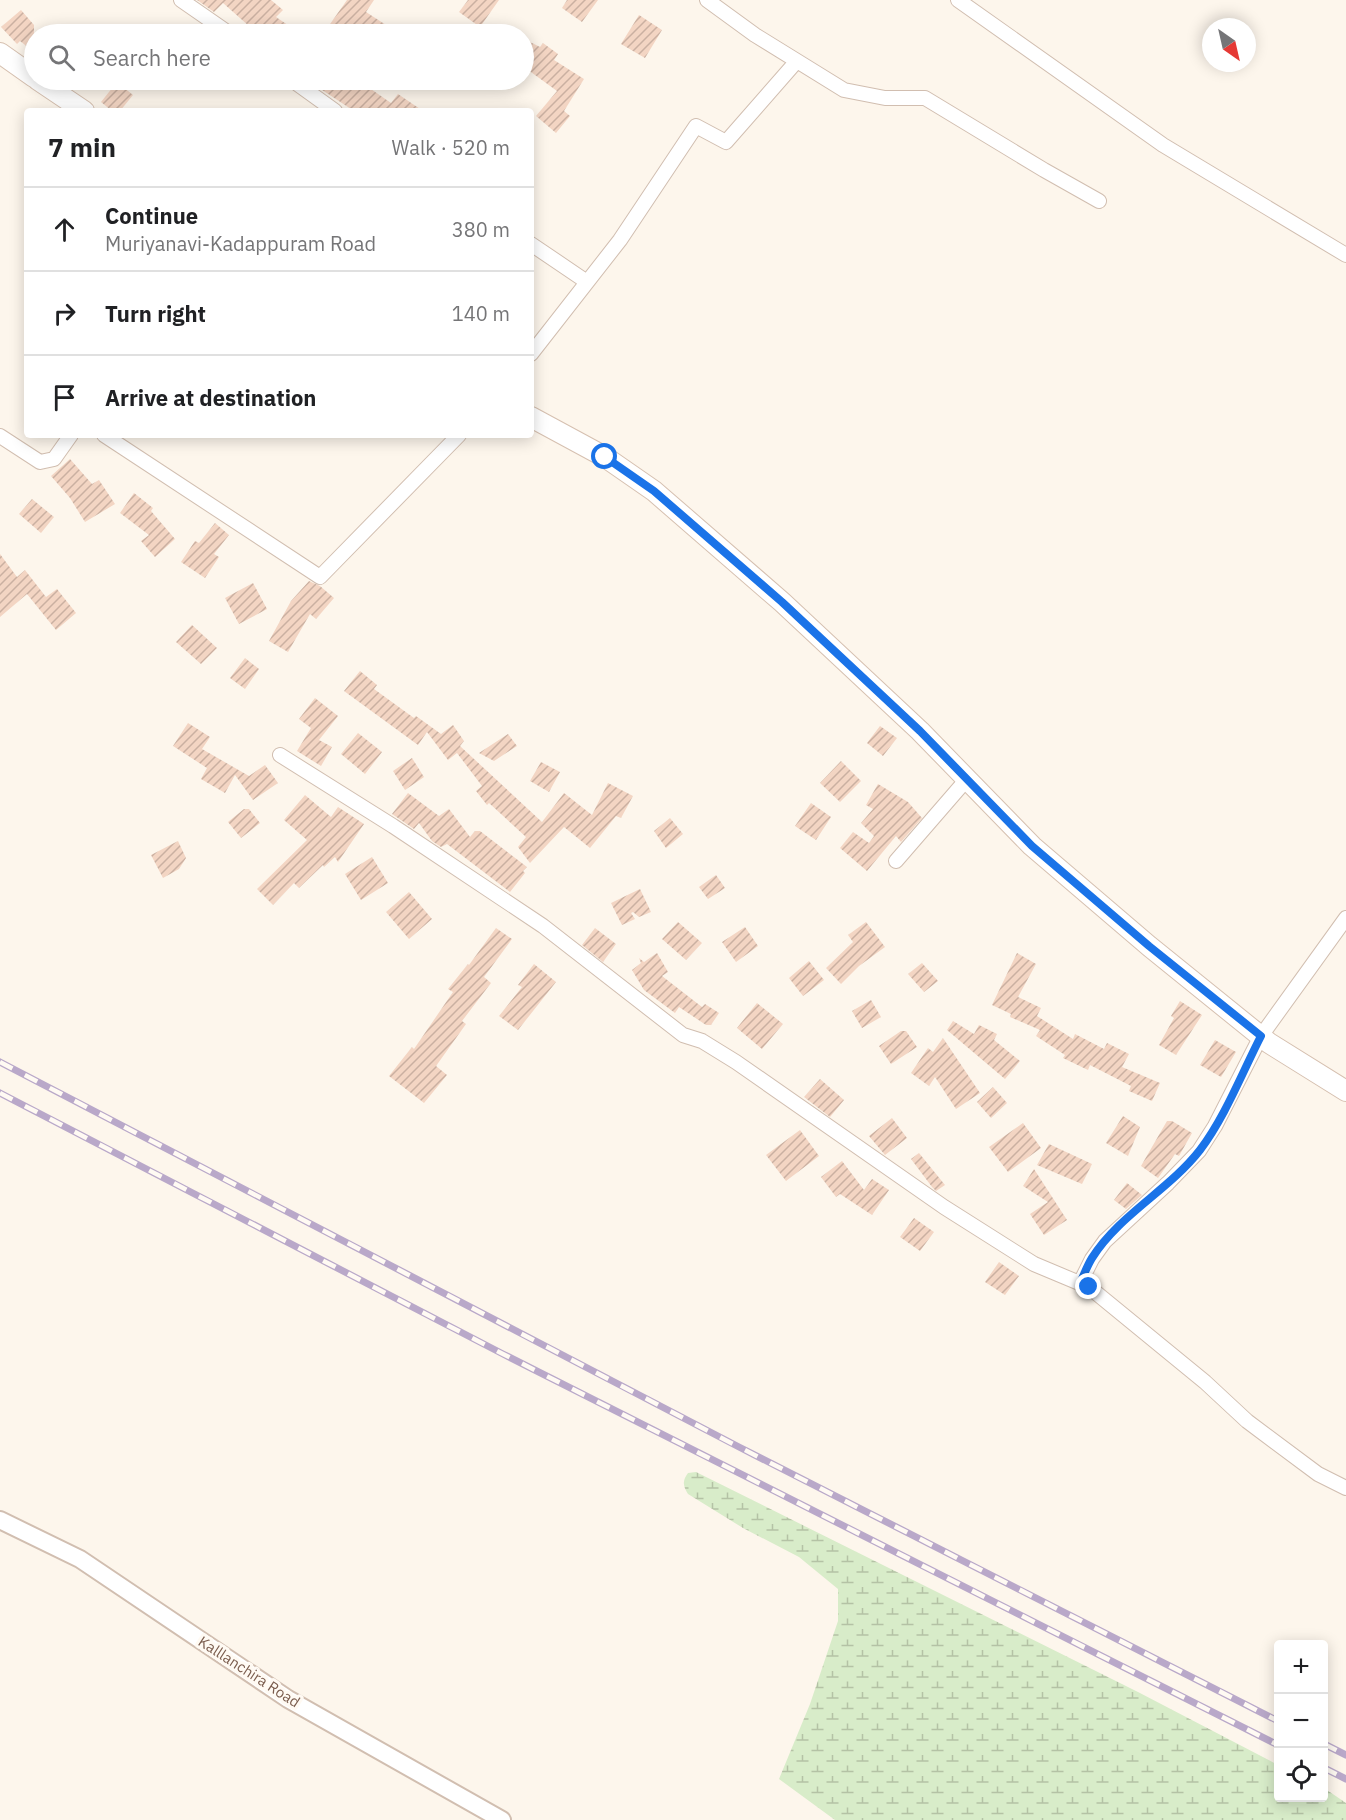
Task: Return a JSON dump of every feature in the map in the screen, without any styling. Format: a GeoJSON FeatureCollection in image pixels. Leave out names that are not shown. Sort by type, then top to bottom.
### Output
{"type":"FeatureCollection","features":[{"type":"Feature","properties":{"kind":"main road"},"geometry":{"type":"LineString","coordinates":[[0,53],[24,70]]}},
{"type":"Feature","properties":{"kind":"main road"},"geometry":{"type":"LineString","coordinates":[[53,90],[80,108]]}},
{"type":"Feature","properties":{"kind":"main road"},"geometry":{"type":"LineString","coordinates":[[534,419],[605,457],[654,491],[782,602],[920,731],[1032,846],[1149,946],[1261,1036],[1346,1091]]}},
{"type":"Feature","properties":{"kind":"street"},"geometry":{"type":"LineString","coordinates":[[181,0],[216,24]]}},
{"type":"Feature","properties":{"kind":"street"},"geometry":{"type":"LineString","coordinates":[[707,0],[796,62],[844,90],[885,98],[925,98],[1099,201]]}},
{"type":"Feature","properties":{"kind":"street"},"geometry":{"type":"LineString","coordinates":[[958,0],[1163,145],[1346,255]]}},
{"type":"Feature","properties":{"kind":"street"},"geometry":{"type":"LineString","coordinates":[[534,350],[620,240],[696,126],[726,142],[796,62]]}},
{"type":"Feature","properties":{"kind":"street"},"geometry":{"type":"LineString","coordinates":[[306,90],[331,108]]}},
{"type":"Feature","properties":{"kind":"street"},"geometry":{"type":"LineString","coordinates":[[534,246],[587,282]]}},
{"type":"Feature","properties":{"kind":"street"},"geometry":{"type":"LineString","coordinates":[[0,436],[40,462],[54,459],[70,438]]}},
{"type":"Feature","properties":{"kind":"street"},"geometry":{"type":"LineString","coordinates":[[109,438],[320,577],[456,438]]}},
{"type":"Feature","properties":{"kind":"street"},"geometry":{"type":"LineString","coordinates":[[280,755],[393,826],[543,927],[684,1035],[702,1041],[736,1062],[944,1207],[1034,1264],[1089,1287],[1205,1382],[1247,1421],[1318,1474],[1346,1488]]}},
{"type":"Feature","properties":{"kind":"street"},"geometry":{"type":"LineString","coordinates":[[897,861],[967,779]]}},
{"type":"Feature","properties":{"kind":"street"},"geometry":{"type":"LineString","coordinates":[[1080,1283],[1092,1259],[1105,1241],[1199,1151],[1215,1126],[1261,1036],[1346,918]]}},
{"type":"Feature","properties":{"kind":"street","name":"Kalllanchira Road"},"geometry":{"type":"LineString","coordinates":[[0,1520],[80,1559],[288,1699],[502,1820]]}},
{"type":"Feature","properties":{"kind":"green space"},"geometry":{"type":"Polygon","coordinates":[[[696,1472],[1138,1692],[1274,1763],[1274,1802],[1328,1802],[1328,1791],[1346,1803],[1346,1820],[835,1820],[779,1779],[810,1704],[838,1621],[838,1589],[799,1557],[743,1528],[688,1494],[684,1481],[688,1473],[696,1472]]]}},
{"type":"Feature","properties":{"kind":"building"},"geometry":{"type":"Polygon","coordinates":[[[197,0],[271,0],[283,10],[276,17],[286,24],[247,24],[223,3],[214,12],[197,0]]]}},
{"type":"Feature","properties":{"kind":"building"},"geometry":{"type":"Polygon","coordinates":[[[347,0],[374,0],[366,12],[385,24],[330,24],[347,0]]]}},
{"type":"Feature","properties":{"kind":"building"},"geometry":{"type":"Polygon","coordinates":[[[468,0],[499,0],[482,24],[476,24],[459,12],[468,0]]]}},
{"type":"Feature","properties":{"kind":"building"},"geometry":{"type":"Polygon","coordinates":[[[567,0],[598,0],[582,22],[562,8],[567,0]]]}},
{"type":"Feature","properties":{"kind":"building"},"geometry":{"type":"Polygon","coordinates":[[[21,10],[33,24],[24,24],[24,44],[20,41],[17,44],[1,27],[21,10]]]}},
{"type":"Feature","properties":{"kind":"building"},"geometry":{"type":"Polygon","coordinates":[[[639,15],[662,30],[645,58],[621,44],[639,15]]]}},
{"type":"Feature","properties":{"kind":"building"},"geometry":{"type":"Polygon","coordinates":[[[543,43],[558,54],[554,60],[584,79],[564,111],[570,116],[556,133],[536,116],[557,91],[534,74],[534,44],[540,47],[543,43]]]}},
{"type":"Feature","properties":{"kind":"building"},"geometry":{"type":"Polygon","coordinates":[[[111,90],[127,90],[133,95],[122,108],[108,108],[101,102],[111,90]]]}},
{"type":"Feature","properties":{"kind":"building"},"geometry":{"type":"Polygon","coordinates":[[[322,90],[372,90],[391,103],[398,94],[419,108],[349,108],[322,90]]]}},
{"type":"Feature","properties":{"kind":"building"},"geometry":{"type":"Polygon","coordinates":[[[70,459],[92,484],[99,480],[115,504],[85,522],[70,498],[51,476],[70,459]]]}},
{"type":"Feature","properties":{"kind":"building"},"geometry":{"type":"Polygon","coordinates":[[[134,493],[153,508],[151,511],[175,539],[155,557],[141,541],[149,535],[120,513],[134,493]]]}},
{"type":"Feature","properties":{"kind":"building"},"geometry":{"type":"Polygon","coordinates":[[[32,499],[54,517],[41,533],[19,514],[32,499]]]}},
{"type":"Feature","properties":{"kind":"building"},"geometry":{"type":"Polygon","coordinates":[[[215,523],[229,535],[214,554],[219,557],[205,578],[181,562],[195,541],[199,543],[215,523]]]}},
{"type":"Feature","properties":{"kind":"building"},"geometry":{"type":"Polygon","coordinates":[[[0,554],[17,577],[25,570],[46,597],[57,589],[76,613],[56,630],[27,594],[0,617],[0,554]]]}},
{"type":"Feature","properties":{"kind":"building"},"geometry":{"type":"Polygon","coordinates":[[[309,581],[320,586],[334,598],[316,619],[310,614],[288,652],[269,641],[291,601],[309,581]]]}},
{"type":"Feature","properties":{"kind":"building"},"geometry":{"type":"Polygon","coordinates":[[[253,583],[267,609],[239,624],[225,598],[253,583]]]}},
{"type":"Feature","properties":{"kind":"building"},"geometry":{"type":"Polygon","coordinates":[[[192,625],[217,648],[201,664],[176,642],[192,625]]]}},
{"type":"Feature","properties":{"kind":"building"},"geometry":{"type":"Polygon","coordinates":[[[245,658],[259,669],[245,689],[230,678],[245,658]]]}},
{"type":"Feature","properties":{"kind":"building"},"geometry":{"type":"Polygon","coordinates":[[[360,671],[377,685],[374,689],[441,734],[453,725],[464,741],[460,746],[542,822],[564,793],[592,815],[608,783],[633,796],[621,818],[616,816],[590,848],[564,827],[530,863],[518,847],[526,837],[489,803],[487,805],[476,791],[482,786],[457,753],[448,760],[427,732],[418,745],[344,691],[360,671]]]}},
{"type":"Feature","properties":{"kind":"building"},"geometry":{"type":"Polygon","coordinates":[[[315,698],[338,716],[319,740],[332,747],[321,766],[297,751],[311,728],[299,719],[315,698]]]}},
{"type":"Feature","properties":{"kind":"building"},"geometry":{"type":"Polygon","coordinates":[[[188,723],[210,737],[202,749],[249,776],[265,765],[278,783],[253,800],[235,775],[225,793],[201,779],[207,768],[173,746],[188,723]]]}},
{"type":"Feature","properties":{"kind":"building"},"geometry":{"type":"Polygon","coordinates":[[[880,726],[897,738],[883,756],[867,743],[880,726]]]}},
{"type":"Feature","properties":{"kind":"building"},"geometry":{"type":"Polygon","coordinates":[[[358,733],[382,752],[365,774],[341,754],[358,733]]]}},
{"type":"Feature","properties":{"kind":"building"},"geometry":{"type":"Polygon","coordinates":[[[508,734],[517,746],[494,761],[479,753],[508,734]]]}},
{"type":"Feature","properties":{"kind":"building"},"geometry":{"type":"Polygon","coordinates":[[[412,758],[424,777],[405,790],[393,771],[412,758]]]}},
{"type":"Feature","properties":{"kind":"building"},"geometry":{"type":"Polygon","coordinates":[[[841,761],[861,781],[840,802],[820,783],[841,761]]]}},
{"type":"Feature","properties":{"kind":"building"},"geometry":{"type":"Polygon","coordinates":[[[541,762],[560,772],[549,792],[530,781],[541,762]]]}},
{"type":"Feature","properties":{"kind":"building"},"geometry":{"type":"Polygon","coordinates":[[[878,784],[908,802],[922,818],[901,842],[896,836],[867,871],[840,848],[853,832],[869,843],[874,836],[861,823],[873,809],[866,805],[878,784]]]}},
{"type":"Feature","properties":{"kind":"building"},"geometry":{"type":"Polygon","coordinates":[[[408,793],[439,816],[449,809],[470,837],[475,831],[480,831],[527,867],[510,892],[447,844],[441,847],[432,841],[419,823],[414,829],[392,814],[408,793]]]}},
{"type":"Feature","properties":{"kind":"building"},"geometry":{"type":"Polygon","coordinates":[[[305,795],[331,817],[338,807],[364,824],[338,862],[335,857],[299,888],[294,883],[273,905],[257,889],[307,840],[284,820],[305,795]]]}},
{"type":"Feature","properties":{"kind":"building"},"geometry":{"type":"Polygon","coordinates":[[[811,803],[831,817],[816,840],[795,826],[811,803]]]}},
{"type":"Feature","properties":{"kind":"building"},"geometry":{"type":"Polygon","coordinates":[[[244,809],[249,809],[260,823],[241,838],[228,822],[244,809]]]}},
{"type":"Feature","properties":{"kind":"building"},"geometry":{"type":"Polygon","coordinates":[[[670,818],[683,834],[666,848],[654,831],[670,818]]]}},
{"type":"Feature","properties":{"kind":"building"},"geometry":{"type":"Polygon","coordinates":[[[178,841],[186,858],[179,869],[163,878],[151,855],[178,841]]]}},
{"type":"Feature","properties":{"kind":"building"},"geometry":{"type":"Polygon","coordinates":[[[372,857],[388,883],[361,900],[345,874],[372,857]]]}},
{"type":"Feature","properties":{"kind":"building"},"geometry":{"type":"Polygon","coordinates":[[[716,875],[725,888],[708,899],[699,887],[716,875]]]}},
{"type":"Feature","properties":{"kind":"building"},"geometry":{"type":"Polygon","coordinates":[[[640,889],[651,912],[639,917],[633,912],[631,913],[635,919],[622,925],[611,903],[640,889]]]}},
{"type":"Feature","properties":{"kind":"building"},"geometry":{"type":"Polygon","coordinates":[[[409,892],[432,919],[409,939],[386,912],[409,892]]]}},
{"type":"Feature","properties":{"kind":"building"},"geometry":{"type":"Polygon","coordinates":[[[678,922],[702,943],[686,960],[662,939],[678,922]]]}},
{"type":"Feature","properties":{"kind":"building"},"geometry":{"type":"Polygon","coordinates":[[[866,922],[885,947],[859,966],[841,984],[826,968],[853,942],[848,935],[866,922]]]}},
{"type":"Feature","properties":{"kind":"building"},"geometry":{"type":"Polygon","coordinates":[[[745,927],[758,946],[736,962],[722,942],[745,927]]]}},
{"type":"Feature","properties":{"kind":"building"},"geometry":{"type":"Polygon","coordinates":[[[496,928],[512,939],[484,977],[491,983],[462,1021],[466,1024],[436,1066],[447,1075],[424,1103],[389,1076],[412,1047],[414,1049],[453,992],[448,989],[496,928]]]}},
{"type":"Feature","properties":{"kind":"building"},"geometry":{"type":"Polygon","coordinates":[[[595,928],[616,944],[603,962],[582,945],[595,928]]]}},
{"type":"Feature","properties":{"kind":"building"},"geometry":{"type":"Polygon","coordinates":[[[657,953],[668,972],[662,976],[702,1007],[705,1004],[719,1013],[711,1025],[706,1025],[679,1007],[675,1013],[644,990],[632,970],[641,963],[639,958],[644,962],[657,953]]]}},
{"type":"Feature","properties":{"kind":"building"},"geometry":{"type":"Polygon","coordinates":[[[1017,953],[1036,964],[1018,997],[1041,1008],[1037,1016],[1073,1039],[1075,1034],[1104,1049],[1107,1043],[1129,1054],[1122,1067],[1160,1083],[1152,1101],[1129,1091],[1131,1086],[1090,1065],[1088,1070],[1063,1058],[1065,1055],[1036,1036],[1040,1030],[1010,1017],[1011,1014],[992,1005],[1017,953]]]}},
{"type":"Feature","properties":{"kind":"building"},"geometry":{"type":"Polygon","coordinates":[[[809,961],[824,980],[803,996],[789,978],[809,961]]]}},
{"type":"Feature","properties":{"kind":"building"},"geometry":{"type":"Polygon","coordinates":[[[922,963],[938,981],[924,992],[908,974],[922,963]]]}},
{"type":"Feature","properties":{"kind":"building"},"geometry":{"type":"Polygon","coordinates":[[[534,964],[556,982],[518,1030],[499,1016],[522,987],[518,985],[534,964]]]}},
{"type":"Feature","properties":{"kind":"building"},"geometry":{"type":"Polygon","coordinates":[[[871,1000],[881,1017],[862,1028],[852,1011],[871,1000]]]}},
{"type":"Feature","properties":{"kind":"building"},"geometry":{"type":"Polygon","coordinates":[[[1180,1001],[1202,1015],[1176,1055],[1159,1045],[1174,1018],[1171,1016],[1180,1001]]]}},
{"type":"Feature","properties":{"kind":"building"},"geometry":{"type":"Polygon","coordinates":[[[757,1003],[783,1024],[762,1049],[737,1028],[757,1003]]]}},
{"type":"Feature","properties":{"kind":"building"},"geometry":{"type":"Polygon","coordinates":[[[953,1021],[974,1034],[979,1025],[997,1034],[994,1040],[1020,1061],[1005,1079],[947,1030],[953,1021]]]}},
{"type":"Feature","properties":{"kind":"building"},"geometry":{"type":"Polygon","coordinates":[[[901,1031],[906,1031],[917,1047],[891,1064],[879,1046],[901,1031]]]}},
{"type":"Feature","properties":{"kind":"building"},"geometry":{"type":"Polygon","coordinates":[[[943,1038],[980,1093],[956,1109],[935,1077],[929,1086],[911,1073],[928,1048],[933,1052],[943,1038]]]}},
{"type":"Feature","properties":{"kind":"building"},"geometry":{"type":"Polygon","coordinates":[[[1215,1040],[1236,1052],[1221,1077],[1200,1065],[1215,1040]]]}},
{"type":"Feature","properties":{"kind":"building"},"geometry":{"type":"Polygon","coordinates":[[[820,1079],[844,1100],[830,1117],[804,1097],[820,1079]]]}},
{"type":"Feature","properties":{"kind":"building"},"geometry":{"type":"Polygon","coordinates":[[[993,1087],[1007,1103],[991,1118],[977,1102],[993,1087]]]}},
{"type":"Feature","properties":{"kind":"building"},"geometry":{"type":"Polygon","coordinates":[[[1123,1116],[1140,1127],[1128,1156],[1106,1143],[1123,1116]]]}},
{"type":"Feature","properties":{"kind":"building"},"geometry":{"type":"Polygon","coordinates":[[[892,1118],[907,1138],[885,1155],[869,1136],[892,1118]]]}},
{"type":"Feature","properties":{"kind":"building"},"geometry":{"type":"Polygon","coordinates":[[[1167,1121],[1172,1121],[1192,1133],[1179,1156],[1175,1154],[1158,1178],[1141,1166],[1167,1121]]]}},
{"type":"Feature","properties":{"kind":"building"},"geometry":{"type":"Polygon","coordinates":[[[1023,1123],[1041,1148],[1008,1172],[989,1147],[1023,1123]]]}},
{"type":"Feature","properties":{"kind":"building"},"geometry":{"type":"Polygon","coordinates":[[[800,1130],[819,1156],[786,1181],[766,1155],[800,1130]]]}},
{"type":"Feature","properties":{"kind":"building"},"geometry":{"type":"Polygon","coordinates":[[[1049,1144],[1092,1164],[1082,1184],[1037,1165],[1049,1144]]]}},
{"type":"Feature","properties":{"kind":"building"},"geometry":{"type":"Polygon","coordinates":[[[919,1153],[945,1185],[936,1191],[911,1159],[919,1153]]]}},
{"type":"Feature","properties":{"kind":"building"},"geometry":{"type":"Polygon","coordinates":[[[842,1161],[864,1190],[872,1179],[889,1190],[872,1215],[840,1194],[836,1197],[821,1177],[842,1161]]]}},
{"type":"Feature","properties":{"kind":"building"},"geometry":{"type":"Polygon","coordinates":[[[1034,1169],[1067,1220],[1044,1235],[1030,1214],[1048,1202],[1023,1186],[1034,1169]]]}},
{"type":"Feature","properties":{"kind":"building"},"geometry":{"type":"Polygon","coordinates":[[[1127,1183],[1142,1195],[1126,1209],[1114,1200],[1127,1183]]]}},
{"type":"Feature","properties":{"kind":"building"},"geometry":{"type":"Polygon","coordinates":[[[914,1218],[934,1232],[920,1251],[900,1237],[914,1218]]]}},
{"type":"Feature","properties":{"kind":"building"},"geometry":{"type":"Polygon","coordinates":[[[999,1262],[1019,1276],[1005,1295],[985,1282],[999,1262]]]}},
{"type":"Feature","properties":{"kind":"railway"},"geometry":{"type":"LineString","coordinates":[[0,1062],[739,1447],[1274,1719]]}},
{"type":"Feature","properties":{"kind":"railway"},"geometry":{"type":"LineString","coordinates":[[0,1093],[503,1354],[1274,1743]]}},
{"type":"Feature","properties":{"kind":"railway"},"geometry":{"type":"LineString","coordinates":[[1328,1746],[1346,1755]]}},
{"type":"Feature","properties":{"kind":"railway"},"geometry":{"type":"LineString","coordinates":[[1328,1770],[1346,1779]]}},
{"type":"Feature","properties":{"kind":"route"},"geometry":{"type":"LineString","coordinates":[[605,457],[654,491],[782,602],[920,731],[1032,846],[1149,946],[1261,1036],[1215,1126],[1199,1151],[1105,1241],[1092,1259],[1080,1283],[1089,1287]]}}]}
